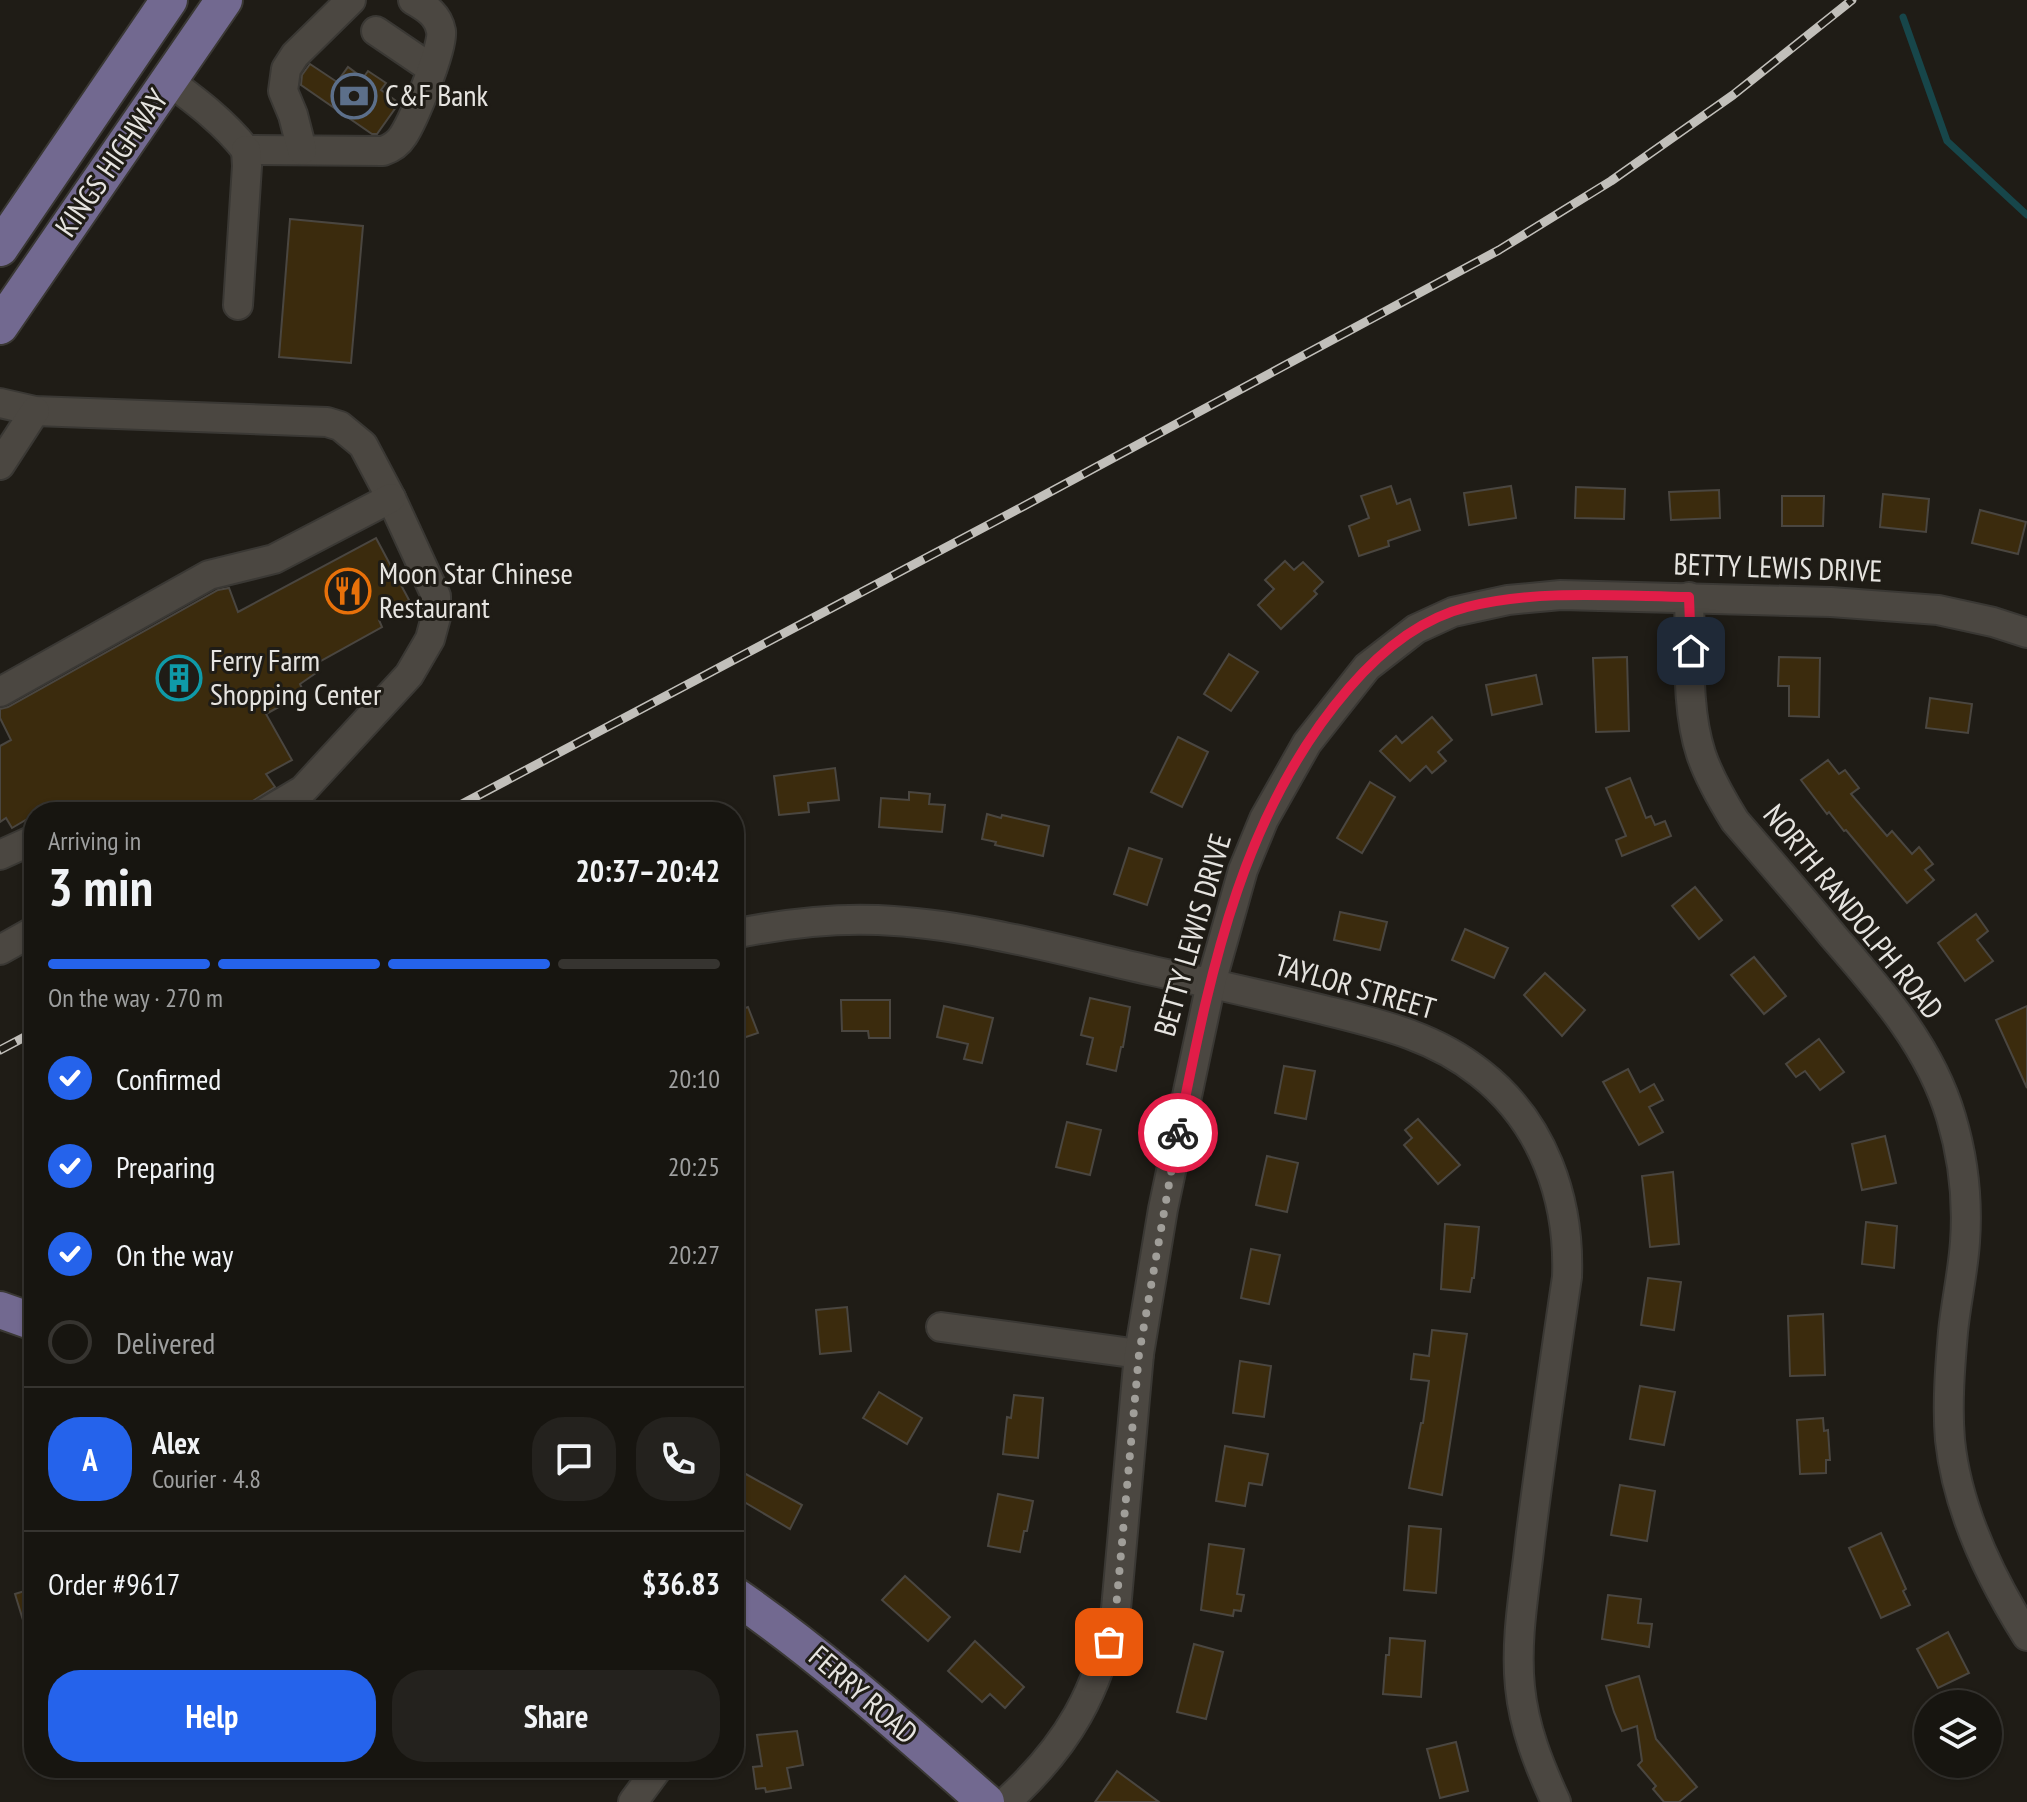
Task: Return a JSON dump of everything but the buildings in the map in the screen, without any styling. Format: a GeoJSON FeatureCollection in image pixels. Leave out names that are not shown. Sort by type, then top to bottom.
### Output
{"type":"FeatureCollection","features":[{"type":"Feature","properties":{"kind":"main road","name":"KINGS HIGHWAY"},"geometry":{"type":"LineString","coordinates":[[0,248],[169,0]]}},
{"type":"Feature","properties":{"kind":"main road","name":"KINGS HIGHWAY"},"geometry":{"type":"LineString","coordinates":[[0,326],[224,0]]}},
{"type":"Feature","properties":{"kind":"main road"},"geometry":{"type":"LineString","coordinates":[[0,1310],[24,1318]]}},
{"type":"Feature","properties":{"kind":"main road","name":"FERRY ROAD"},"geometry":{"type":"LineString","coordinates":[[744,1602],[837,1671],[986,1802]]}},
{"type":"Feature","properties":{"kind":"street"},"geometry":{"type":"LineString","coordinates":[[302,150],[283,91],[286,69],[306,44],[351,0]]}},
{"type":"Feature","properties":{"kind":"street"},"geometry":{"type":"LineString","coordinates":[[246,150],[383,151],[391,148],[407,128],[442,46],[441,29],[436,17],[413,0]]}},
{"type":"Feature","properties":{"kind":"street"},"geometry":{"type":"LineString","coordinates":[[376,31],[432,69]]}},
{"type":"Feature","properties":{"kind":"street"},"geometry":{"type":"LineString","coordinates":[[169,81],[214,115],[246,150],[238,305]]}},
{"type":"Feature","properties":{"kind":"street"},"geometry":{"type":"LineString","coordinates":[[0,403],[35,411],[327,422],[347,431],[363,445],[436,596],[436,617],[430,639],[409,675],[303,790],[283,802]]}},
{"type":"Feature","properties":{"kind":"street"},"geometry":{"type":"LineString","coordinates":[[0,465],[35,411]]}},
{"type":"Feature","properties":{"kind":"street"},"geometry":{"type":"LineString","coordinates":[[0,692],[209,575],[274,559],[391,498]]}},
{"type":"Feature","properties":{"kind":"street","name":"BETTY LEWIS DRIVE"},"geometry":{"type":"LineString","coordinates":[[1006,1802],[1056,1749],[1080,1713],[1096,1683],[1109,1642],[1116,1609],[1139,1354],[1163,1209],[1211,983],[1243,870],[1284,780],[1307,743],[1367,667],[1416,629],[1453,612],[1508,600],[1561,595],[1831,602],[1938,610],[2027,633]]}},
{"type":"Feature","properties":{"kind":"street","name":"NORTH RANDOLPH ROAD"},"geometry":{"type":"LineString","coordinates":[[1689,597],[1693,719],[1701,753],[1717,791],[1735,821],[1878,988],[1909,1030],[1935,1076],[1951,1116],[1961,1157],[1965,1243],[1953,1331],[1950,1439],[1957,1480],[1978,1543],[2027,1636]]}},
{"type":"Feature","properties":{"kind":"street"},"geometry":{"type":"LineString","coordinates":[[0,855],[24,844]]}},
{"type":"Feature","properties":{"kind":"street","name":"TAYLOR STREET"},"geometry":{"type":"LineString","coordinates":[[744,932],[785,923],[838,920],[881,920],[951,927],[1211,983],[1399,1029],[1431,1041],[1483,1075],[1508,1099],[1525,1120],[1546,1156],[1565,1215],[1568,1249],[1567,1277],[1538,1473],[1519,1639],[1520,1687],[1527,1726],[1538,1764],[1556,1802]]}},
{"type":"Feature","properties":{"kind":"street"},"geometry":{"type":"LineString","coordinates":[[941,1327],[1139,1354]]}},
{"type":"Feature","properties":{"kind":"street"},"geometry":{"type":"LineString","coordinates":[[633,1802],[651,1778]]}},
{"type":"Feature","properties":{"kind":"waterway"},"geometry":{"type":"LineString","coordinates":[[1903,17],[1947,141],[2027,215]]}},
{"type":"Feature","properties":{"kind":"railway"},"geometry":{"type":"LineString","coordinates":[[466,802],[1499,250],[1611,181],[1733,95],[1852,0]]}},
{"type":"Feature","properties":{"kind":"railway"},"geometry":{"type":"LineString","coordinates":[[0,1050],[24,1037]]}},
{"type":"Feature","properties":{"kind":"way so far"},"geometry":{"type":"LineString","coordinates":[[1109,1642],[1116,1609],[1139,1354],[1178,1133]]}},
{"type":"Feature","properties":{"kind":"place","name":"C&F Bank"},"geometry":{"type":"Point","coordinates":[354,96]}},
{"type":"Feature","properties":{"kind":"place","name":"Moon Star Chinese Restaurant"},"geometry":{"type":"Point","coordinates":[348,591]}},
{"type":"Feature","properties":{"kind":"place","name":"Ferry Farm Shopping Center"},"geometry":{"type":"Point","coordinates":[179,678]}},
{"type":"Feature","properties":{"kind":"route"},"geometry":{"type":"LineString","coordinates":[[1178,1133],[1211,983],[1243,870],[1284,780],[1307,743],[1367,667],[1416,629],[1466,607],[1561,595],[1689,597],[1691,651]]}}]}
